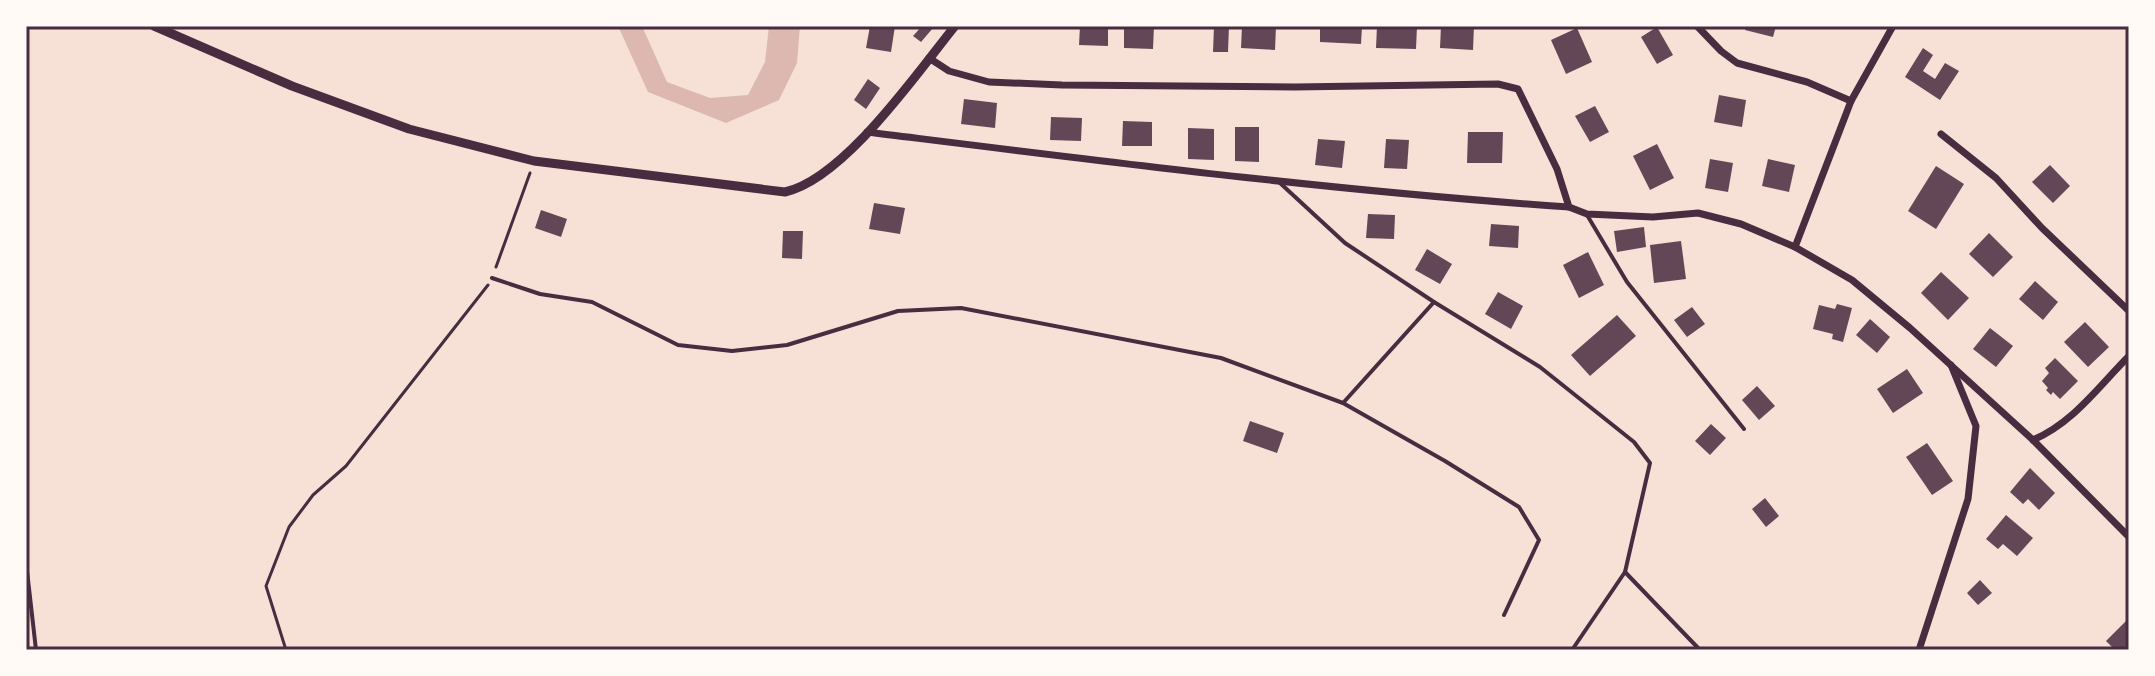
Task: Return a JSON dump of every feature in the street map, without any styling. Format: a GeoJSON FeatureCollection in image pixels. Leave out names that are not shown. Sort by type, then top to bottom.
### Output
{"type":"FeatureCollection","features":[{"type":"Feature","properties":{"kind":"street"},"geometry":{"type":"LineString","coordinates":[[154,26],[292,86],[409,129],[534,161],[785,192],[802,189],[832,167],[867,132],[955,26]]}},
{"type":"Feature","properties":{"kind":"street"},"geometry":{"type":"LineString","coordinates":[[1697,26],[1737,63],[1807,82],[1851,101]]}},
{"type":"Feature","properties":{"kind":"street"},"geometry":{"type":"LineString","coordinates":[[1795,247],[1851,101],[1893,26]]}},
{"type":"Feature","properties":{"kind":"street"},"geometry":{"type":"LineString","coordinates":[[929,58],[949,71],[989,82],[1047,85],[1295,87],[1498,84],[1518,89],[1557,169],[1569,207]]}},
{"type":"Feature","properties":{"kind":"street"},"geometry":{"type":"LineString","coordinates":[[867,132],[1280,183],[1569,207],[1587,214],[1653,217],[1698,213],[1741,224],[1795,247],[1852,280],[1950,363],[2033,440],[2129,537]]}},
{"type":"Feature","properties":{"kind":"street"},"geometry":{"type":"LineString","coordinates":[[1941,134],[1996,178],[2042,228],[2129,311]]}},
{"type":"Feature","properties":{"kind":"street"},"geometry":{"type":"LineString","coordinates":[[2033,440],[2052,432],[2071,418],[2129,356]]}},
{"type":"Feature","properties":{"kind":"street"},"geometry":{"type":"LineString","coordinates":[[1919,650],[1968,499],[1976,426],[1950,363]]}},
{"type":"Feature","properties":{"kind":"lane"},"geometry":{"type":"LineString","coordinates":[[1280,183],[1345,243],[1540,367],[1634,442],[1650,463],[1625,572],[1572,650]]}},
{"type":"Feature","properties":{"kind":"lane"},"geometry":{"type":"LineString","coordinates":[[1587,214],[1627,282],[1744,429]]}},
{"type":"Feature","properties":{"kind":"lane"},"geometry":{"type":"LineString","coordinates":[[492,278],[540,294],[592,302],[678,345],[732,351],[787,345],[898,311],[961,308],[1221,358],[1343,403],[1519,507],[1539,540],[1504,615]]}},
{"type":"Feature","properties":{"kind":"lane"},"geometry":{"type":"LineString","coordinates":[[1343,403],[1434,302]]}},
{"type":"Feature","properties":{"kind":"lane"},"geometry":{"type":"LineString","coordinates":[[26,562],[36,650]]}},
{"type":"Feature","properties":{"kind":"lane"},"geometry":{"type":"LineString","coordinates":[[1625,572],[1700,650]]}},
{"type":"Feature","properties":{"kind":"path"},"geometry":{"type":"LineString","coordinates":[[286,650],[266,586],[289,527],[313,495],[346,466],[492,278],[534,161]]}},
{"type":"Feature","properties":{"kind":"shaded area"},"geometry":{"type":"Polygon","coordinates":[[[618,26],[642,26],[667,82],[710,98],[748,95],[765,62],[769,26],[800,26],[797,63],[779,100],[726,123],[648,92],[618,26]]]}},
{"type":"Feature","properties":{"kind":"building"},"geometry":{"type":"Polygon","coordinates":[[[870,26],[895,26],[891,52],[866,48],[870,26]]]}},
{"type":"Feature","properties":{"kind":"building"},"geometry":{"type":"Polygon","coordinates":[[[922,26],[933,28],[921,42],[913,36],[922,26]]]}},
{"type":"Feature","properties":{"kind":"building"},"geometry":{"type":"Polygon","coordinates":[[[1080,26],[1108,26],[1108,46],[1079,45],[1080,26]]]}},
{"type":"Feature","properties":{"kind":"building"},"geometry":{"type":"Polygon","coordinates":[[[1124,26],[1154,26],[1153,49],[1124,48],[1124,26]]]}},
{"type":"Feature","properties":{"kind":"building"},"geometry":{"type":"Polygon","coordinates":[[[1214,26],[1229,26],[1228,52],[1213,52],[1214,26]]]}},
{"type":"Feature","properties":{"kind":"building"},"geometry":{"type":"Polygon","coordinates":[[[1242,26],[1276,26],[1275,50],[1241,48],[1242,26]]]}},
{"type":"Feature","properties":{"kind":"building"},"geometry":{"type":"Polygon","coordinates":[[[1320,26],[1362,26],[1361,44],[1320,42],[1320,26]]]}},
{"type":"Feature","properties":{"kind":"building"},"geometry":{"type":"Polygon","coordinates":[[[1377,26],[1417,26],[1416,49],[1376,48],[1377,26]]]}},
{"type":"Feature","properties":{"kind":"building"},"geometry":{"type":"Polygon","coordinates":[[[1441,26],[1474,26],[1473,50],[1440,48],[1441,26]]]}},
{"type":"Feature","properties":{"kind":"building"},"geometry":{"type":"Polygon","coordinates":[[[1746,26],[1776,26],[1773,37],[1745,30],[1746,26]]]}},
{"type":"Feature","properties":{"kind":"building"},"geometry":{"type":"Polygon","coordinates":[[[1657,27],[1673,55],[1657,64],[1641,37],[1657,27]]]}},
{"type":"Feature","properties":{"kind":"building"},"geometry":{"type":"Polygon","coordinates":[[[1577,28],[1592,62],[1566,74],[1551,40],[1577,28]]]}},
{"type":"Feature","properties":{"kind":"building"},"geometry":{"type":"Polygon","coordinates":[[[1923,48],[1933,55],[1923,71],[1935,79],[1945,63],[1959,71],[1940,100],[1905,77],[1923,48]]]}},
{"type":"Feature","properties":{"kind":"building"},"geometry":{"type":"Polygon","coordinates":[[[868,79],[880,88],[866,109],[854,100],[868,79]]]}},
{"type":"Feature","properties":{"kind":"building"},"geometry":{"type":"Polygon","coordinates":[[[1719,95],[1746,100],[1742,127],[1714,122],[1719,95]]]}},
{"type":"Feature","properties":{"kind":"building"},"geometry":{"type":"Polygon","coordinates":[[[964,99],[997,103],[995,128],[961,124],[964,99]]]}},
{"type":"Feature","properties":{"kind":"building"},"geometry":{"type":"Polygon","coordinates":[[[1595,106],[1609,132],[1590,142],[1575,116],[1595,106]]]}},
{"type":"Feature","properties":{"kind":"building"},"geometry":{"type":"Polygon","coordinates":[[[1051,117],[1082,118],[1081,141],[1050,140],[1051,117]]]}},
{"type":"Feature","properties":{"kind":"building"},"geometry":{"type":"Polygon","coordinates":[[[1123,121],[1152,122],[1152,146],[1122,146],[1123,121]]]}},
{"type":"Feature","properties":{"kind":"building"},"geometry":{"type":"Polygon","coordinates":[[[1235,127],[1259,127],[1259,162],[1235,161],[1235,127]]]}},
{"type":"Feature","properties":{"kind":"building"},"geometry":{"type":"Polygon","coordinates":[[[1188,128],[1214,129],[1214,160],[1188,159],[1188,128]]]}},
{"type":"Feature","properties":{"kind":"building"},"geometry":{"type":"Polygon","coordinates":[[[1468,132],[1503,132],[1502,163],[1467,163],[1468,132]]]}},
{"type":"Feature","properties":{"kind":"building"},"geometry":{"type":"Polygon","coordinates":[[[1318,139],[1345,141],[1342,168],[1315,165],[1318,139]]]}},
{"type":"Feature","properties":{"kind":"building"},"geometry":{"type":"Polygon","coordinates":[[[1386,139],[1409,140],[1407,169],[1384,168],[1386,139]]]}},
{"type":"Feature","properties":{"kind":"building"},"geometry":{"type":"Polygon","coordinates":[[[1657,144],[1674,178],[1650,190],[1633,156],[1657,144]]]}},
{"type":"Feature","properties":{"kind":"building"},"geometry":{"type":"Polygon","coordinates":[[[1710,159],[1733,163],[1728,192],[1705,188],[1710,159]]]}},
{"type":"Feature","properties":{"kind":"building"},"geometry":{"type":"Polygon","coordinates":[[[1768,159],[1795,165],[1789,192],[1762,186],[1768,159]]]}},
{"type":"Feature","properties":{"kind":"building"},"geometry":{"type":"Polygon","coordinates":[[[2050,165],[2070,186],[2053,203],[2032,182],[2050,165]]]}},
{"type":"Feature","properties":{"kind":"building"},"geometry":{"type":"Polygon","coordinates":[[[1936,166],[1964,184],[1936,229],[1908,211],[1936,166]]]}},
{"type":"Feature","properties":{"kind":"building"},"geometry":{"type":"Polygon","coordinates":[[[874,203],[905,208],[900,234],[869,229],[874,203]]]}},
{"type":"Feature","properties":{"kind":"building"},"geometry":{"type":"Polygon","coordinates":[[[541,210],[567,219],[561,237],[535,228],[541,210]]]}},
{"type":"Feature","properties":{"kind":"building"},"geometry":{"type":"Polygon","coordinates":[[[1368,214],[1395,215],[1394,239],[1366,238],[1368,214]]]}},
{"type":"Feature","properties":{"kind":"building"},"geometry":{"type":"Polygon","coordinates":[[[1491,224],[1519,226],[1518,248],[1489,246],[1491,224]]]}},
{"type":"Feature","properties":{"kind":"building"},"geometry":{"type":"Polygon","coordinates":[[[1644,227],[1646,247],[1617,252],[1614,231],[1644,227]]]}},
{"type":"Feature","properties":{"kind":"building"},"geometry":{"type":"Polygon","coordinates":[[[783,231],[803,231],[802,259],[782,258],[783,231]]]}},
{"type":"Feature","properties":{"kind":"building"},"geometry":{"type":"Polygon","coordinates":[[[1989,233],[2013,257],[1993,277],[1969,254],[1989,233]]]}},
{"type":"Feature","properties":{"kind":"building"},"geometry":{"type":"Polygon","coordinates":[[[1681,241],[1686,279],[1654,283],[1650,245],[1681,241]]]}},
{"type":"Feature","properties":{"kind":"building"},"geometry":{"type":"Polygon","coordinates":[[[1427,249],[1452,264],[1440,284],[1415,270],[1427,249]]]}},
{"type":"Feature","properties":{"kind":"building"},"geometry":{"type":"Polygon","coordinates":[[[1588,252],[1604,285],[1579,298],[1563,265],[1588,252]]]}},
{"type":"Feature","properties":{"kind":"building"},"geometry":{"type":"Polygon","coordinates":[[[1941,272],[1969,298],[1948,320],[1921,293],[1941,272]]]}},
{"type":"Feature","properties":{"kind":"building"},"geometry":{"type":"Polygon","coordinates":[[[2035,281],[2058,302],[2043,320],[2019,299],[2035,281]]]}},
{"type":"Feature","properties":{"kind":"building"},"geometry":{"type":"Polygon","coordinates":[[[1498,292],[1523,306],[1511,329],[1485,314],[1498,292]]]}},
{"type":"Feature","properties":{"kind":"building"},"geometry":{"type":"Polygon","coordinates":[[[1837,304],[1852,308],[1843,342],[1832,339],[1833,334],[1813,329],[1819,305],[1835,309],[1837,304]]]}},
{"type":"Feature","properties":{"kind":"building"},"geometry":{"type":"Polygon","coordinates":[[[1692,307],[1705,324],[1687,337],[1674,320],[1692,307]]]}},
{"type":"Feature","properties":{"kind":"building"},"geometry":{"type":"Polygon","coordinates":[[[1617,315],[1636,336],[1590,376],[1571,355],[1617,315]]]}},
{"type":"Feature","properties":{"kind":"building"},"geometry":{"type":"Polygon","coordinates":[[[1870,319],[1890,337],[1877,353],[1856,335],[1870,319]]]}},
{"type":"Feature","properties":{"kind":"building"},"geometry":{"type":"Polygon","coordinates":[[[2085,322],[2109,347],[2088,367],[2064,342],[2085,322]]]}},
{"type":"Feature","properties":{"kind":"building"},"geometry":{"type":"Polygon","coordinates":[[[1990,328],[2013,346],[1996,367],[1973,349],[1990,328]]]}},
{"type":"Feature","properties":{"kind":"building"},"geometry":{"type":"Polygon","coordinates":[[[2055,358],[2078,381],[2060,399],[2046,390],[2048,388],[2042,381],[2049,373],[2045,368],[2055,358]]]}},
{"type":"Feature","properties":{"kind":"building"},"geometry":{"type":"Polygon","coordinates":[[[1907,369],[1923,393],[1893,413],[1877,389],[1907,369]]]}},
{"type":"Feature","properties":{"kind":"building"},"geometry":{"type":"Polygon","coordinates":[[[1757,386],[1775,406],[1759,420],[1742,400],[1757,386]]]}},
{"type":"Feature","properties":{"kind":"building"},"geometry":{"type":"Polygon","coordinates":[[[1250,421],[1284,433],[1277,453],[1243,441],[1250,421]]]}},
{"type":"Feature","properties":{"kind":"building"},"geometry":{"type":"Polygon","coordinates":[[[1711,424],[1726,438],[1710,455],[1695,441],[1711,424]]]}},
{"type":"Feature","properties":{"kind":"building"},"geometry":{"type":"Polygon","coordinates":[[[1927,443],[1953,481],[1932,495],[1906,457],[1927,443]]]}},
{"type":"Feature","properties":{"kind":"building"},"geometry":{"type":"Polygon","coordinates":[[[2030,468],[2055,493],[2039,510],[2028,499],[2023,504],[2010,492],[2030,468]]]}},
{"type":"Feature","properties":{"kind":"building"},"geometry":{"type":"Polygon","coordinates":[[[1765,498],[1779,516],[1766,527],[1752,509],[1765,498]]]}},
{"type":"Feature","properties":{"kind":"building"},"geometry":{"type":"Polygon","coordinates":[[[2006,515],[2033,538],[2017,556],[2003,544],[1998,549],[1986,539],[2006,515]]]}},
{"type":"Feature","properties":{"kind":"building"},"geometry":{"type":"Polygon","coordinates":[[[1980,580],[1992,593],[1978,605],[1967,593],[1980,580]]]}},
{"type":"Feature","properties":{"kind":"building"},"geometry":{"type":"Polygon","coordinates":[[[2127,620],[2129,650],[2115,650],[2106,641],[2127,620]]]}}]}
